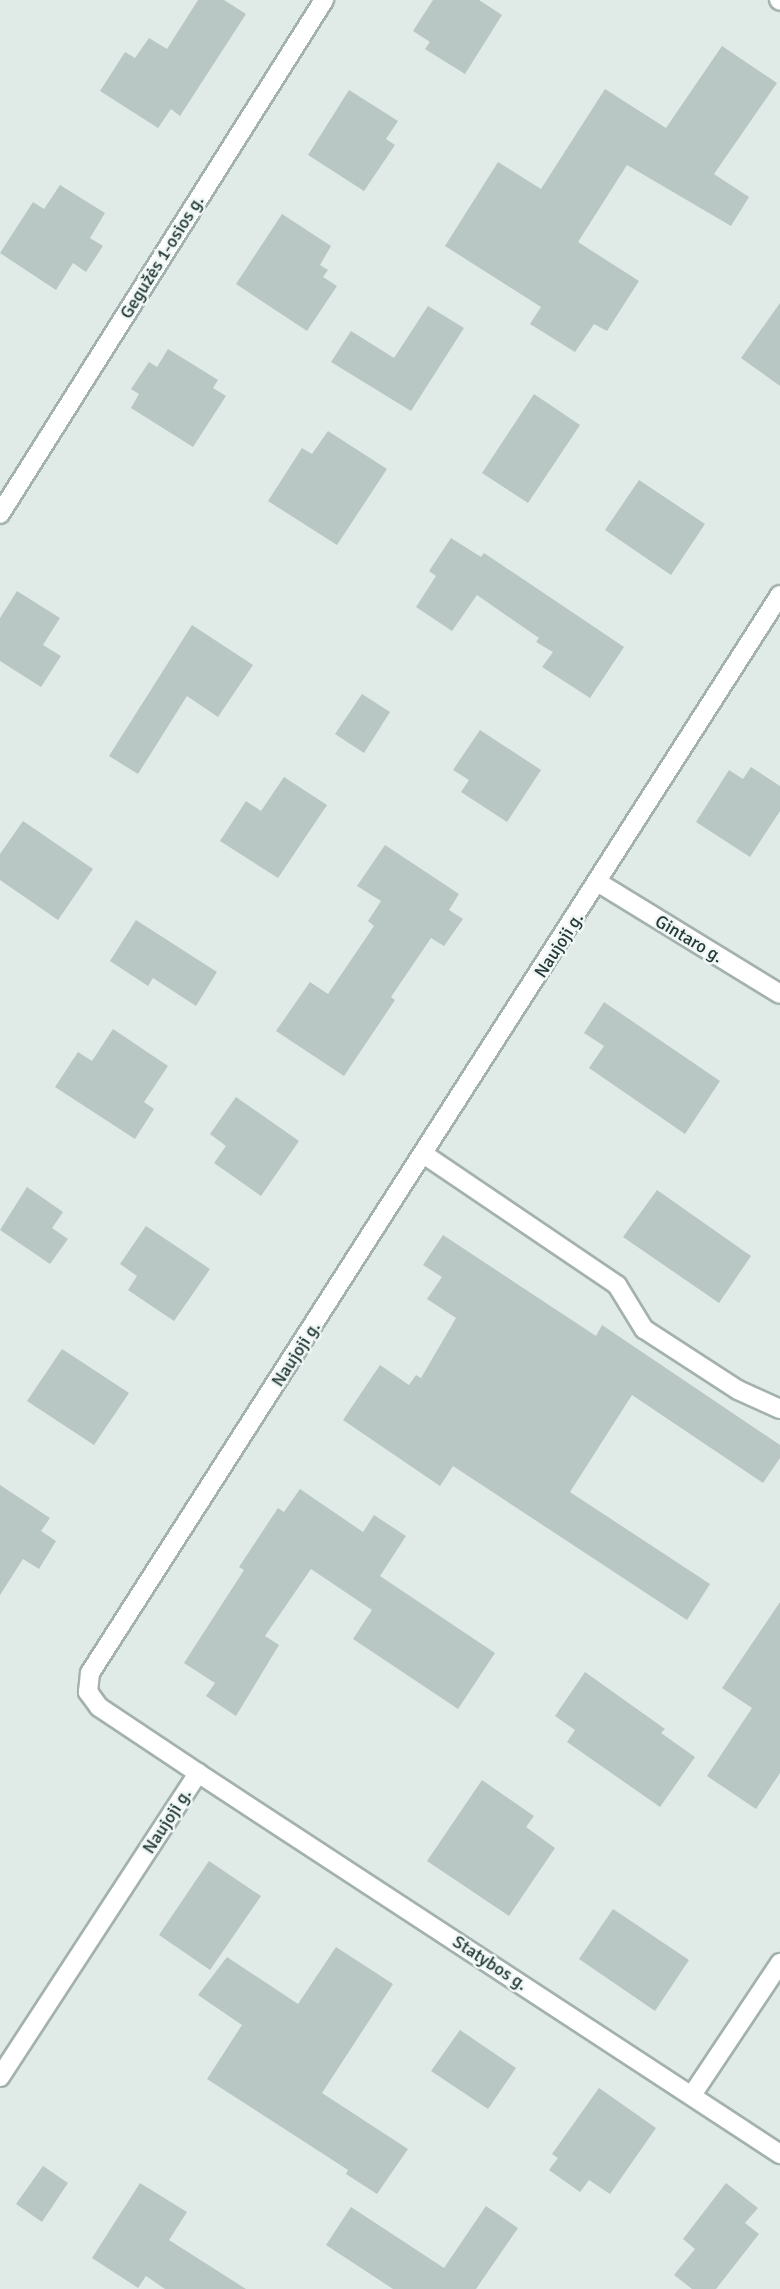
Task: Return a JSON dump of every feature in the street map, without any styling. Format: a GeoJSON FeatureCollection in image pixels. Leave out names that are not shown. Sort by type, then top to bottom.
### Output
{"type":"FeatureCollection","features":[{"type":"Feature","properties":{"kind":"street","name":"Gegužės 1-osios g."},"geometry":{"type":"LineString","coordinates":[[0,514],[324,0]]}},
{"type":"Feature","properties":{"kind":"street","name":"Naujoji g."},"geometry":{"type":"LineString","coordinates":[[0,2077],[198,1773],[99,1707],[88,1692],[90,1673],[599,884],[780,595]]}},
{"type":"Feature","properties":{"kind":"street","name":"Gintaro g."},"geometry":{"type":"LineString","coordinates":[[599,884],[780,994]]}},
{"type":"Feature","properties":{"kind":"street"},"geometry":{"type":"LineString","coordinates":[[425,1155],[617,1285],[644,1329],[738,1390],[780,1409]]}},
{"type":"Feature","properties":{"kind":"street","name":"Statybos g."},"geometry":{"type":"LineString","coordinates":[[198,1773],[780,2154]]}},
{"type":"Feature","properties":{"kind":"street"},"geometry":{"type":"LineString","coordinates":[[692,2095],[780,1963]]}},
{"type":"Feature","properties":{"kind":"building"},"geometry":{"type":"Polygon","coordinates":[[[198,0],[224,0],[246,14],[180,116],[171,109],[158,128],[100,91],[125,52],[135,58],[149,38],[167,49],[198,0]]]}},
{"type":"Feature","properties":{"kind":"building"},"geometry":{"type":"Polygon","coordinates":[[[433,0],[479,0],[502,15],[465,74],[425,49],[430,42],[413,31],[433,0]]]}},
{"type":"Feature","properties":{"kind":"building"},"geometry":{"type":"Polygon","coordinates":[[[722,46],[777,83],[714,174],[749,197],[731,226],[627,165],[578,242],[639,281],[607,331],[594,324],[575,352],[530,324],[541,307],[445,246],[498,162],[541,189],[605,89],[666,128],[722,46]]]}},
{"type":"Feature","properties":{"kind":"building"},"geometry":{"type":"Polygon","coordinates":[[[349,90],[398,121],[386,139],[395,145],[364,191],[308,155],[349,90]]]}},
{"type":"Feature","properties":{"kind":"building"},"geometry":{"type":"Polygon","coordinates":[[[60,185],[105,213],[90,238],[103,246],[86,272],[73,263],[56,290],[0,253],[33,202],[44,209],[60,185]]]}},
{"type":"Feature","properties":{"kind":"building"},"geometry":{"type":"Polygon","coordinates":[[[282,214],[331,246],[320,265],[328,270],[323,277],[337,286],[307,331],[236,284],[282,214]]]}},
{"type":"Feature","properties":{"kind":"building"},"geometry":{"type":"Polygon","coordinates":[[[780,303],[780,386],[741,358],[780,303]]]}},
{"type":"Feature","properties":{"kind":"building"},"geometry":{"type":"Polygon","coordinates":[[[428,306],[464,328],[411,411],[331,362],[351,331],[394,358],[428,306]]]}},
{"type":"Feature","properties":{"kind":"building"},"geometry":{"type":"Polygon","coordinates":[[[168,349],[218,380],[213,388],[226,396],[193,447],[131,408],[139,394],[131,389],[149,362],[157,367],[168,349]]]}},
{"type":"Feature","properties":{"kind":"building"},"geometry":{"type":"Polygon","coordinates":[[[534,394],[580,425],[528,503],[482,473],[534,394]]]}},
{"type":"Feature","properties":{"kind":"building"},"geometry":{"type":"Polygon","coordinates":[[[328,431],[387,469],[337,545],[268,501],[302,448],[312,454],[328,431]]]}},
{"type":"Feature","properties":{"kind":"building"},"geometry":{"type":"Polygon","coordinates":[[[639,480],[705,524],[671,575],[605,530],[639,480]]]}},
{"type":"Feature","properties":{"kind":"building"},"geometry":{"type":"Polygon","coordinates":[[[451,538],[481,557],[484,553],[624,647],[590,698],[542,667],[553,652],[536,642],[539,638],[477,595],[452,631],[416,607],[436,576],[429,571],[451,538]]]}},
{"type":"Feature","properties":{"kind":"building"},"geometry":{"type":"Polygon","coordinates":[[[17,591],[60,618],[43,645],[61,656],[41,687],[0,661],[0,618],[17,591]]]}},
{"type":"Feature","properties":{"kind":"building"},"geometry":{"type":"Polygon","coordinates":[[[192,625],[253,665],[218,717],[187,696],[138,774],[109,756],[192,625]]]}},
{"type":"Feature","properties":{"kind":"building"},"geometry":{"type":"Polygon","coordinates":[[[362,694],[390,712],[364,753],[335,734],[362,694]]]}},
{"type":"Feature","properties":{"kind":"building"},"geometry":{"type":"Polygon","coordinates":[[[480,730],[541,770],[507,822],[461,792],[469,780],[453,770],[480,730]]]}},
{"type":"Feature","properties":{"kind":"building"},"geometry":{"type":"Polygon","coordinates":[[[751,767],[780,786],[780,811],[750,857],[696,822],[729,770],[743,779],[751,767]]]}},
{"type":"Feature","properties":{"kind":"building"},"geometry":{"type":"Polygon","coordinates":[[[284,777],[327,805],[278,878],[220,841],[246,801],[261,811],[284,777]]]}},
{"type":"Feature","properties":{"kind":"building"},"geometry":{"type":"Polygon","coordinates":[[[23,821],[93,869],[58,920],[0,880],[0,854],[23,821]]]}},
{"type":"Feature","properties":{"kind":"building"},"geometry":{"type":"Polygon","coordinates":[[[385,845],[459,894],[449,910],[463,919],[444,946],[431,938],[391,997],[395,1000],[344,1076],[276,1031],[310,982],[328,994],[374,926],[368,921],[381,901],[357,886],[385,845]]]}},
{"type":"Feature","properties":{"kind":"building"},"geometry":{"type":"Polygon","coordinates":[[[136,920],[217,972],[196,1006],[153,978],[148,986],[110,961],[136,920]]]}},
{"type":"Feature","properties":{"kind":"building"},"geometry":{"type":"Polygon","coordinates":[[[604,1002],[720,1081],[685,1134],[589,1068],[604,1046],[584,1033],[604,1002]]]}},
{"type":"Feature","properties":{"kind":"building"},"geometry":{"type":"Polygon","coordinates":[[[113,1029],[168,1066],[144,1102],[154,1109],[135,1139],[55,1087],[78,1052],[92,1061],[113,1029]]]}},
{"type":"Feature","properties":{"kind":"building"},"geometry":{"type":"Polygon","coordinates":[[[236,1097],[299,1141],[261,1196],[214,1163],[226,1146],[210,1134],[236,1097]]]}},
{"type":"Feature","properties":{"kind":"building"},"geometry":{"type":"Polygon","coordinates":[[[27,1187],[63,1212],[52,1228],[68,1239],[50,1264],[0,1230],[27,1187]]]}},
{"type":"Feature","properties":{"kind":"building"},"geometry":{"type":"Polygon","coordinates":[[[657,1190],[751,1256],[719,1303],[623,1237],[657,1190]]]}},
{"type":"Feature","properties":{"kind":"building"},"geometry":{"type":"Polygon","coordinates":[[[146,1226],[210,1269],[174,1321],[128,1290],[137,1276],[120,1264],[146,1226]]]}},
{"type":"Feature","properties":{"kind":"building"},"geometry":{"type":"Polygon","coordinates":[[[443,1235],[596,1336],[602,1325],[780,1445],[780,1458],[763,1483],[632,1395],[570,1492],[710,1584],[687,1620],[453,1466],[440,1486],[343,1420],[380,1365],[409,1385],[416,1375],[421,1378],[456,1318],[427,1299],[442,1277],[423,1265],[443,1235]]]}},
{"type":"Feature","properties":{"kind":"building"},"geometry":{"type":"Polygon","coordinates":[[[62,1349],[129,1393],[94,1445],[27,1401],[62,1349]]]}},
{"type":"Feature","properties":{"kind":"building"},"geometry":{"type":"Polygon","coordinates":[[[0,1485],[50,1518],[41,1531],[56,1541],[39,1569],[23,1559],[0,1595],[0,1485]]]}},
{"type":"Feature","properties":{"kind":"building"},"geometry":{"type":"Polygon","coordinates":[[[300,1489],[363,1532],[374,1515],[406,1536],[380,1576],[495,1653],[458,1709],[353,1639],[372,1610],[311,1569],[265,1636],[279,1645],[236,1716],[206,1696],[215,1683],[184,1663],[244,1570],[239,1567],[278,1508],[284,1512],[300,1489]]]}},
{"type":"Feature","properties":{"kind":"building"},"geometry":{"type":"Polygon","coordinates":[[[780,1602],[780,1773],[756,1809],[707,1776],[752,1708],[722,1688],[780,1602]]]}},
{"type":"Feature","properties":{"kind":"building"},"geometry":{"type":"Polygon","coordinates":[[[585,1672],[665,1729],[661,1733],[695,1757],[660,1807],[567,1742],[575,1730],[555,1716],[585,1672]]]}},
{"type":"Feature","properties":{"kind":"building"},"geometry":{"type":"Polygon","coordinates":[[[482,1780],[534,1816],[526,1827],[555,1848],[509,1916],[427,1861],[482,1780]]]}},
{"type":"Feature","properties":{"kind":"building"},"geometry":{"type":"Polygon","coordinates":[[[209,1861],[261,1896],[210,1970],[159,1935],[209,1861]]]}},
{"type":"Feature","properties":{"kind":"building"},"geometry":{"type":"Polygon","coordinates":[[[613,1909],[689,1960],[655,2011],[579,1959],[613,1909]]]}},
{"type":"Feature","properties":{"kind":"building"},"geometry":{"type":"Polygon","coordinates":[[[336,1947],[393,1984],[322,2093],[408,2149],[377,2194],[346,2174],[348,2170],[207,2079],[242,2025],[198,1995],[227,1957],[298,2004],[336,1947]]]}},
{"type":"Feature","properties":{"kind":"building"},"geometry":{"type":"Polygon","coordinates":[[[460,2030],[516,2068],[488,2109],[431,2071],[460,2030]]]}},
{"type":"Feature","properties":{"kind":"building"},"geometry":{"type":"Polygon","coordinates":[[[599,2088],[656,2128],[610,2194],[589,2180],[580,2192],[549,2170],[558,2158],[552,2154],[599,2088]]]}},
{"type":"Feature","properties":{"kind":"building"},"geometry":{"type":"Polygon","coordinates":[[[43,2166],[68,2183],[42,2222],[16,2204],[43,2166]]]}},
{"type":"Feature","properties":{"kind":"building"},"geometry":{"type":"Polygon","coordinates":[[[140,2183],[187,2212],[169,2240],[246,2289],[165,2289],[146,2276],[138,2288],[92,2258],[140,2183]]]}},
{"type":"Feature","properties":{"kind":"building"},"geometry":{"type":"Polygon","coordinates":[[[726,2183],[758,2208],[745,2223],[759,2234],[716,2289],[692,2289],[674,2275],[695,2249],[683,2239],[726,2183]]]}},
{"type":"Feature","properties":{"kind":"building"},"geometry":{"type":"Polygon","coordinates":[[[486,2206],[518,2228],[476,2289],[393,2289],[326,2245],[351,2207],[444,2268],[486,2206]]]}}]}
